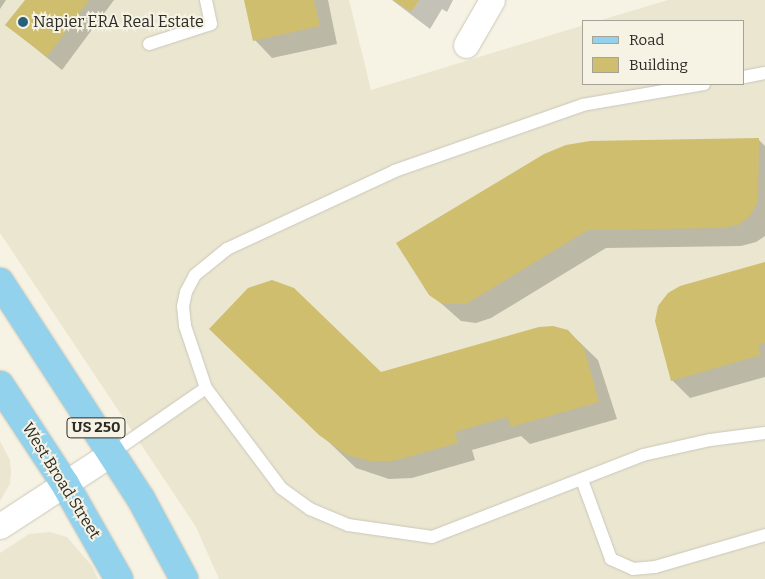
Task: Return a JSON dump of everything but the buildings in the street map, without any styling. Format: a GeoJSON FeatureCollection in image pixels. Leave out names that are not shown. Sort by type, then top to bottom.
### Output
{"type":"FeatureCollection","features":[{"type":"Feature","properties":{"kind":"main road","name":"US 250"},"geometry":{"type":"LineString","coordinates":[[0,282],[112,453],[158,530],[184,579]]}},
{"type":"Feature","properties":{"kind":"main road","name":"West Broad Street"},"geometry":{"type":"LineString","coordinates":[[0,385],[65,484],[119,579]]}},
{"type":"Feature","properties":{"kind":"street"},"geometry":{"type":"LineString","coordinates":[[466,44],[492,0]]}},
{"type":"Feature","properties":{"kind":"street"},"geometry":{"type":"LineString","coordinates":[[0,526],[112,453]]}},
{"type":"Feature","properties":{"kind":"lane"},"geometry":{"type":"LineString","coordinates":[[150,44],[211,24],[206,0]]}},
{"type":"Feature","properties":{"kind":"lane"},"geometry":{"type":"LineString","coordinates":[[745,77],[765,73]]}},
{"type":"Feature","properties":{"kind":"lane"},"geometry":{"type":"LineString","coordinates":[[698,85],[583,105],[395,171],[227,249],[195,276],[183,306],[185,326],[206,388],[281,488],[310,509],[348,525],[432,537],[643,455],[710,440],[765,433]]}},
{"type":"Feature","properties":{"kind":"lane"},"geometry":{"type":"LineString","coordinates":[[112,453],[206,388]]}},
{"type":"Feature","properties":{"kind":"lane"},"geometry":{"type":"LineString","coordinates":[[582,480],[611,559],[633,569],[655,567],[765,534]]}},
{"type":"Feature","properties":{"kind":"shaded area"},"geometry":{"type":"Polygon","coordinates":[[[0,0],[349,0],[371,90],[582,26],[582,85],[745,85],[745,20],[601,20],[668,0],[765,0],[765,579],[219,579],[196,527],[0,233],[0,0]]]}},
{"type":"Feature","properties":{"kind":"shaded area"},"geometry":{"type":"Polygon","coordinates":[[[0,441],[10,460],[11,472],[10,484],[0,501],[0,441]]]}},
{"type":"Feature","properties":{"kind":"shaded area"},"geometry":{"type":"Polygon","coordinates":[[[50,532],[67,537],[92,566],[98,579],[0,579],[0,553],[29,534],[50,532]]]}},
{"type":"Feature","properties":{"kind":"place","name":"Napier ERA Real Estate"},"geometry":{"type":"Point","coordinates":[23,22]}}]}
